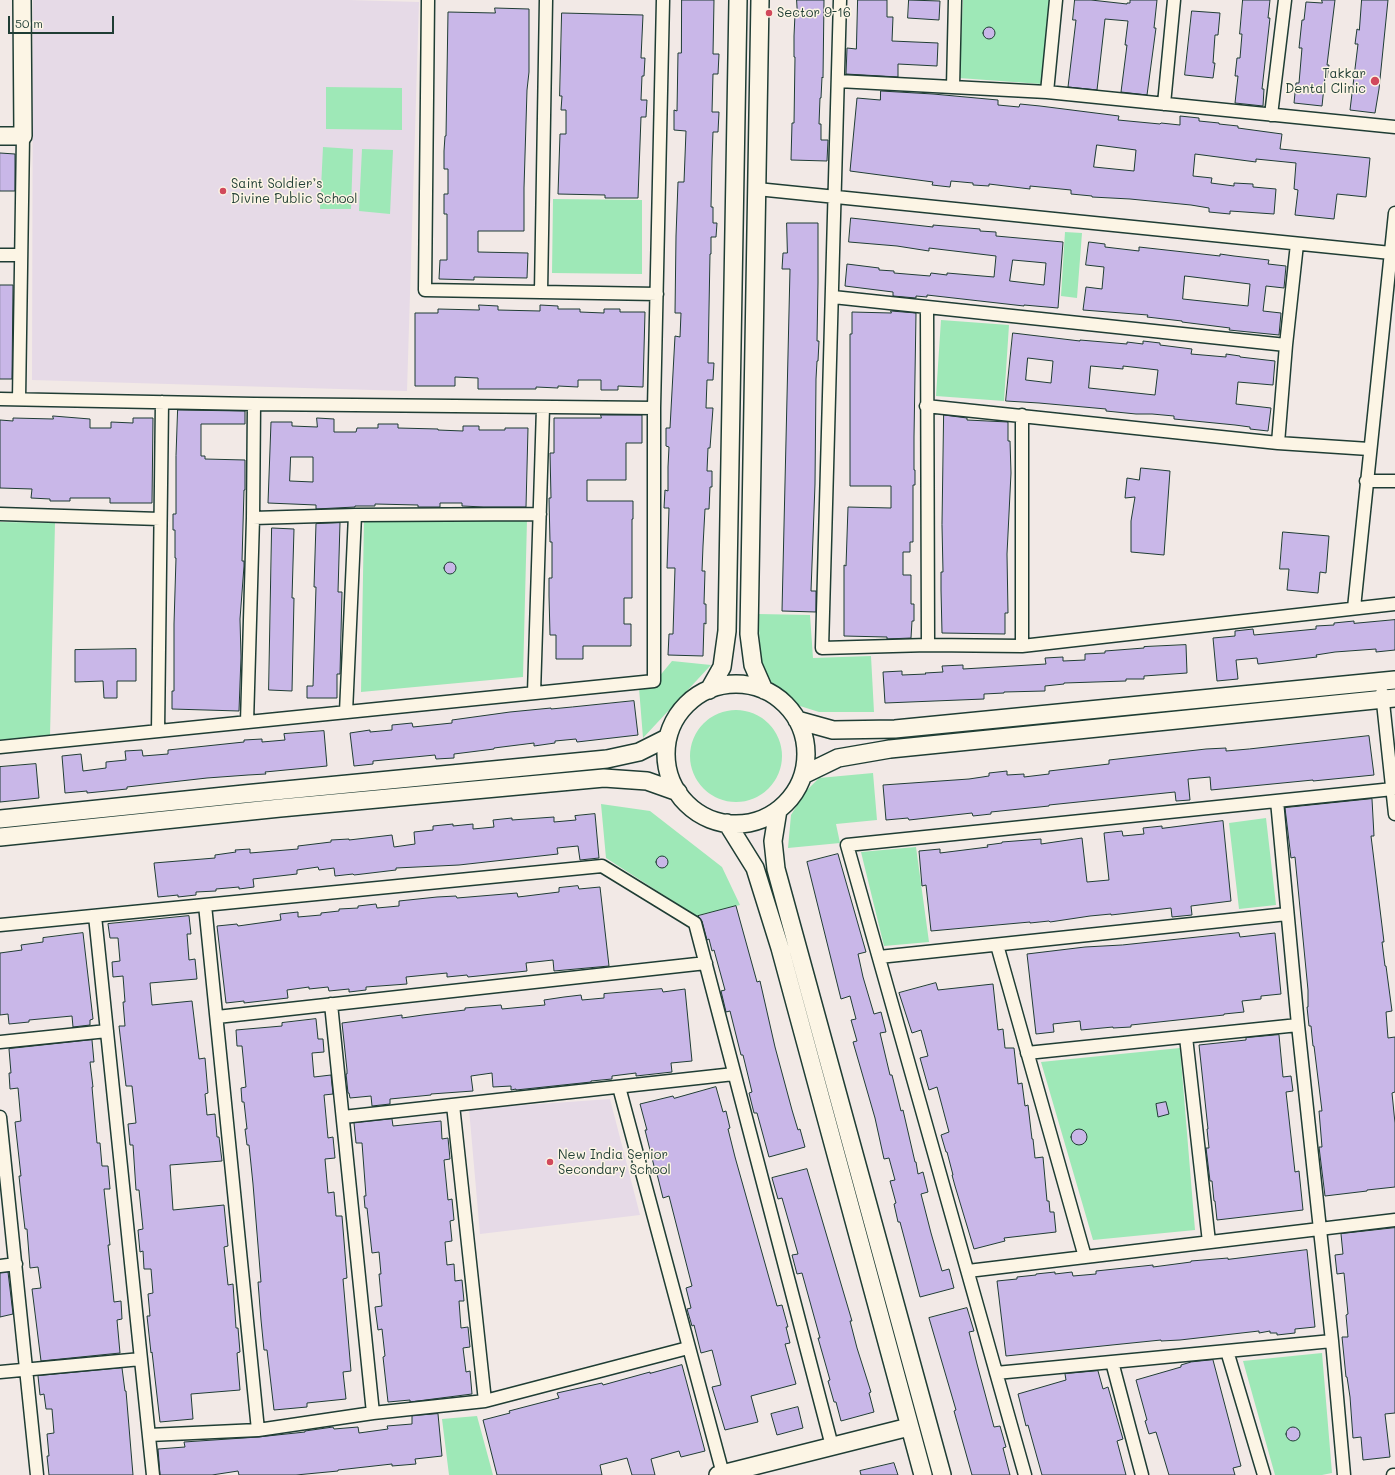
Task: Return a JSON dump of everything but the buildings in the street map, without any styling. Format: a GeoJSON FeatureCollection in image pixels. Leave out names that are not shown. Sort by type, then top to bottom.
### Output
{"type":"FeatureCollection","features":[{"type":"Feature","properties":{"kind":"street"},"geometry":{"type":"LineString","coordinates":[[19,399],[23,136],[22,0]]}},
{"type":"Feature","properties":{"kind":"street"},"geometry":{"type":"LineString","coordinates":[[428,0],[425,290],[657,294]]}},
{"type":"Feature","properties":{"kind":"street"},"geometry":{"type":"LineString","coordinates":[[541,292],[546,0]]}},
{"type":"Feature","properties":{"kind":"street"},"geometry":{"type":"LineString","coordinates":[[0,747],[654,681],[654,408],[663,0]]}},
{"type":"Feature","properties":{"kind":"street"},"geometry":{"type":"LineString","coordinates":[[709,690],[722,667],[727,631],[738,0]]}},
{"type":"Feature","properties":{"kind":"street"},"geometry":{"type":"LineString","coordinates":[[760,0],[749,634],[753,665],[764,690]]}},
{"type":"Feature","properties":{"kind":"street"},"geometry":{"type":"LineString","coordinates":[[840,0],[833,298],[822,648],[928,645],[1022,646],[1395,604]]}},
{"type":"Feature","properties":{"kind":"street"},"geometry":{"type":"LineString","coordinates":[[953,87],[955,0]]}},
{"type":"Feature","properties":{"kind":"street"},"geometry":{"type":"LineString","coordinates":[[1047,92],[1056,0]]}},
{"type":"Feature","properties":{"kind":"street"},"geometry":{"type":"LineString","coordinates":[[1164,104],[1174,0]]}},
{"type":"Feature","properties":{"kind":"street"},"geometry":{"type":"LineString","coordinates":[[1271,115],[1285,0]]}},
{"type":"Feature","properties":{"kind":"street"},"geometry":{"type":"LineString","coordinates":[[838,81],[1047,92],[1395,127]]}},
{"type":"Feature","properties":{"kind":"street"},"geometry":{"type":"LineString","coordinates":[[0,136],[23,136]]}},
{"type":"Feature","properties":{"kind":"street"},"geometry":{"type":"LineString","coordinates":[[757,189],[1391,253]]}},
{"type":"Feature","properties":{"kind":"street"},"geometry":{"type":"LineString","coordinates":[[1354,608],[1395,213]]}},
{"type":"Feature","properties":{"kind":"street"},"geometry":{"type":"LineString","coordinates":[[1278,444],[1286,345],[1297,244]]}},
{"type":"Feature","properties":{"kind":"street"},"geometry":{"type":"LineString","coordinates":[[0,255],[21,255]]}},
{"type":"Feature","properties":{"kind":"street"},"geometry":{"type":"LineString","coordinates":[[833,298],[1286,345]]}},
{"type":"Feature","properties":{"kind":"street"},"geometry":{"type":"LineString","coordinates":[[927,308],[926,406],[928,645]]}},
{"type":"Feature","properties":{"kind":"street"},"geometry":{"type":"LineString","coordinates":[[0,399],[543,408],[654,408]]}},
{"type":"Feature","properties":{"kind":"street"},"geometry":{"type":"LineString","coordinates":[[158,731],[162,402]]}},
{"type":"Feature","properties":{"kind":"street"},"geometry":{"type":"LineString","coordinates":[[247,722],[253,518],[254,404]]}},
{"type":"Feature","properties":{"kind":"street"},"geometry":{"type":"LineString","coordinates":[[926,406],[1022,415],[1278,444],[1370,449]]}},
{"type":"Feature","properties":{"kind":"street"},"geometry":{"type":"LineString","coordinates":[[534,693],[543,408]]}},
{"type":"Feature","properties":{"kind":"street"},"geometry":{"type":"LineString","coordinates":[[1022,415],[1022,646]]}},
{"type":"Feature","properties":{"kind":"street"},"geometry":{"type":"LineString","coordinates":[[1366,481],[1395,480]]}},
{"type":"Feature","properties":{"kind":"street"},"geometry":{"type":"LineString","coordinates":[[0,514],[160,519]]}},
{"type":"Feature","properties":{"kind":"street"},"geometry":{"type":"LineString","coordinates":[[253,518],[355,515],[540,514]]}},
{"type":"Feature","properties":{"kind":"street"},"geometry":{"type":"LineString","coordinates":[[346,712],[355,515]]}},
{"type":"Feature","properties":{"kind":"street"},"geometry":{"type":"LineString","coordinates":[[797,720],[833,730],[896,729],[1388,681],[1395,814]]}},
{"type":"Feature","properties":{"kind":"street"},"geometry":{"type":"LineString","coordinates":[[739,684],[764,690],[782,700],[797,720],[805,740],[806,748],[806,762],[803,775],[798,788],[789,800],[770,815],[751,822],[727,823],[711,819],[691,808],[678,792],[670,778],[666,763],[667,738],[675,719],[681,710],[696,696],[709,690],[721,686],[739,684]]}},
{"type":"Feature","properties":{"kind":"street"},"geometry":{"type":"LineString","coordinates":[[803,775],[838,758],[890,749],[1389,699]]}},
{"type":"Feature","properties":{"kind":"street"},"geometry":{"type":"LineString","coordinates":[[0,819],[260,792],[608,759],[639,752],[667,738]]}},
{"type":"Feature","properties":{"kind":"street"},"geometry":{"type":"LineString","coordinates":[[0,837],[288,807],[604,778],[647,781],[678,792]]}},
{"type":"Feature","properties":{"kind":"street"},"geometry":{"type":"LineString","coordinates":[[1025,1475],[848,845],[1393,789]]}},
{"type":"Feature","properties":{"kind":"street"},"geometry":{"type":"LineString","coordinates":[[1277,801],[1298,1025],[1332,1341],[1344,1475]]}},
{"type":"Feature","properties":{"kind":"street"},"geometry":{"type":"LineString","coordinates":[[778,810],[773,842],[776,869],[942,1475]]}},
{"type":"Feature","properties":{"kind":"street"},"geometry":{"type":"LineString","coordinates":[[727,823],[755,868],[780,948],[923,1475]]}},
{"type":"Feature","properties":{"kind":"street"},"geometry":{"type":"LineString","coordinates":[[0,925],[602,866],[696,923],[734,1074],[832,1446]]}},
{"type":"Feature","properties":{"kind":"street"},"geometry":{"type":"LineString","coordinates":[[205,905],[258,1430]]}},
{"type":"Feature","properties":{"kind":"street"},"geometry":{"type":"LineString","coordinates":[[879,957],[1287,914]]}},
{"type":"Feature","properties":{"kind":"street"},"geometry":{"type":"LineString","coordinates":[[95,916],[153,1475]]}},
{"type":"Feature","properties":{"kind":"street"},"geometry":{"type":"LineString","coordinates":[[997,945],[1085,1257]]}},
{"type":"Feature","properties":{"kind":"street"},"geometry":{"type":"LineString","coordinates":[[217,1017],[706,963]]}},
{"type":"Feature","properties":{"kind":"street"},"geometry":{"type":"LineString","coordinates":[[331,1004],[373,1413]]}},
{"type":"Feature","properties":{"kind":"street"},"geometry":{"type":"LineString","coordinates":[[1027,1053],[1298,1025]]}},
{"type":"Feature","properties":{"kind":"street"},"geometry":{"type":"LineString","coordinates":[[0,1042],[107,1031]]}},
{"type":"Feature","properties":{"kind":"street"},"geometry":{"type":"LineString","coordinates":[[1186,1037],[1209,1242]]}},
{"type":"Feature","properties":{"kind":"street"},"geometry":{"type":"LineString","coordinates":[[343,1117],[734,1074]]}},
{"type":"Feature","properties":{"kind":"street"},"geometry":{"type":"LineString","coordinates":[[619,1087],[721,1474],[909,1427]]}},
{"type":"Feature","properties":{"kind":"street"},"geometry":{"type":"LineString","coordinates":[[453,1104],[485,1401]]}},
{"type":"Feature","properties":{"kind":"street"},"geometry":{"type":"LineString","coordinates":[[0,1117],[1,1143],[16,1264],[37,1475],[33,1475]]}},
{"type":"Feature","properties":{"kind":"street"},"geometry":{"type":"LineString","coordinates":[[968,1271],[1395,1220]]}},
{"type":"Feature","properties":{"kind":"street"},"geometry":{"type":"LineString","coordinates":[[0,1266],[16,1264]]}},
{"type":"Feature","properties":{"kind":"street"},"geometry":{"type":"LineString","coordinates":[[996,1373],[1332,1341]]}},
{"type":"Feature","properties":{"kind":"street"},"geometry":{"type":"LineString","coordinates":[[149,1435],[258,1430],[373,1413],[485,1401],[688,1348]]}},
{"type":"Feature","properties":{"kind":"street"},"geometry":{"type":"LineString","coordinates":[[1227,1351],[1264,1475]]}},
{"type":"Feature","properties":{"kind":"street"},"geometry":{"type":"LineString","coordinates":[[0,1372],[141,1359]]}},
{"type":"Feature","properties":{"kind":"street"},"geometry":{"type":"LineString","coordinates":[[1112,1362],[1142,1475]]}},
{"type":"Feature","properties":{"kind":"shaded area","name":"Saint Soldier’s Divine Public School"},"geometry":{"type":"Polygon","coordinates":[[[33,0],[349,0],[419,2],[407,391],[32,380],[33,0]]]}},
{"type":"Feature","properties":{"kind":"shaded area","name":"New India Senior Secondary School"},"geometry":{"type":"Polygon","coordinates":[[[610,1099],[640,1215],[480,1234],[469,1109],[610,1099]]]}},
{"type":"Feature","properties":{"kind":"green space"},"geometry":{"type":"Polygon","coordinates":[[[963,0],[1050,0],[1041,84],[959,78],[963,0]]]}},
{"type":"Feature","properties":{"kind":"green space"},"geometry":{"type":"Polygon","coordinates":[[[326,87],[402,88],[402,130],[326,129],[326,87]]]}},
{"type":"Feature","properties":{"kind":"green space"},"geometry":{"type":"Polygon","coordinates":[[[323,147],[353,149],[351,209],[320,209],[323,147]]]}},
{"type":"Feature","properties":{"kind":"green space"},"geometry":{"type":"Polygon","coordinates":[[[362,149],[393,150],[390,214],[359,211],[362,149]]]}},
{"type":"Feature","properties":{"kind":"green space"},"geometry":{"type":"Polygon","coordinates":[[[553,199],[642,200],[642,274],[552,273],[553,199]]]}},
{"type":"Feature","properties":{"kind":"green space"},"geometry":{"type":"Polygon","coordinates":[[[1065,232],[1082,233],[1077,298],[1061,296],[1065,232]]]}},
{"type":"Feature","properties":{"kind":"green space"},"geometry":{"type":"Polygon","coordinates":[[[941,320],[1009,325],[1004,401],[936,396],[941,320]]]}},
{"type":"Feature","properties":{"kind":"green space"},"geometry":{"type":"Polygon","coordinates":[[[364,518],[527,520],[523,677],[361,692],[364,518]]]}},
{"type":"Feature","properties":{"kind":"green space"},"geometry":{"type":"Polygon","coordinates":[[[0,522],[55,523],[50,736],[0,740],[0,522]]]}},
{"type":"Feature","properties":{"kind":"green space"},"geometry":{"type":"Polygon","coordinates":[[[758,614],[810,615],[813,658],[871,656],[874,712],[819,712],[800,706],[779,690],[767,678],[761,663],[758,614]]]}},
{"type":"Feature","properties":{"kind":"green space"},"geometry":{"type":"Polygon","coordinates":[[[672,661],[711,665],[643,738],[639,688],[653,684],[672,661]]]}},
{"type":"Feature","properties":{"kind":"green space"},"geometry":{"type":"Polygon","coordinates":[[[736,710],[754,713],[769,723],[779,738],[782,756],[779,774],[769,789],[754,799],[736,802],[718,799],[703,789],[693,774],[690,756],[693,738],[703,723],[718,713],[736,710]]]}},
{"type":"Feature","properties":{"kind":"green space"},"geometry":{"type":"Polygon","coordinates":[[[873,773],[877,820],[836,824],[840,843],[788,848],[791,815],[805,792],[819,778],[873,773]]]}},
{"type":"Feature","properties":{"kind":"green space"},"geometry":{"type":"Polygon","coordinates":[[[601,804],[650,811],[722,867],[740,905],[696,916],[606,858],[601,804]]]}},
{"type":"Feature","properties":{"kind":"green space"},"geometry":{"type":"Polygon","coordinates":[[[1266,818],[1276,905],[1239,909],[1229,823],[1266,818]]]}},
{"type":"Feature","properties":{"kind":"green space"},"geometry":{"type":"Polygon","coordinates":[[[916,847],[929,942],[884,946],[861,852],[916,847]]]}},
{"type":"Feature","properties":{"kind":"green space"},"geometry":{"type":"Polygon","coordinates":[[[1180,1048],[1195,1230],[1093,1240],[1041,1062],[1180,1048]]]}},
{"type":"Feature","properties":{"kind":"green space"},"geometry":{"type":"Polygon","coordinates":[[[1322,1353],[1332,1473],[1322,1475],[1275,1475],[1243,1361],[1322,1353]]]}},
{"type":"Feature","properties":{"kind":"green space"},"geometry":{"type":"Polygon","coordinates":[[[477,1416],[493,1475],[449,1475],[442,1419],[477,1416]]]}},
{"type":"Feature","properties":{"kind":"place","name":"Sector 9-16"},"geometry":{"type":"Point","coordinates":[769,13]}},
{"type":"Feature","properties":{"kind":"place","name":"Takkar Dental Clinic"},"geometry":{"type":"Point","coordinates":[1375,81]}},
{"type":"Feature","properties":{"kind":"place","name":"Saint Soldier’s Divine Public School"},"geometry":{"type":"Point","coordinates":[223,191]}},
{"type":"Feature","properties":{"kind":"place","name":"New India Senior Secondary School"},"geometry":{"type":"Point","coordinates":[550,1162]}}]}
